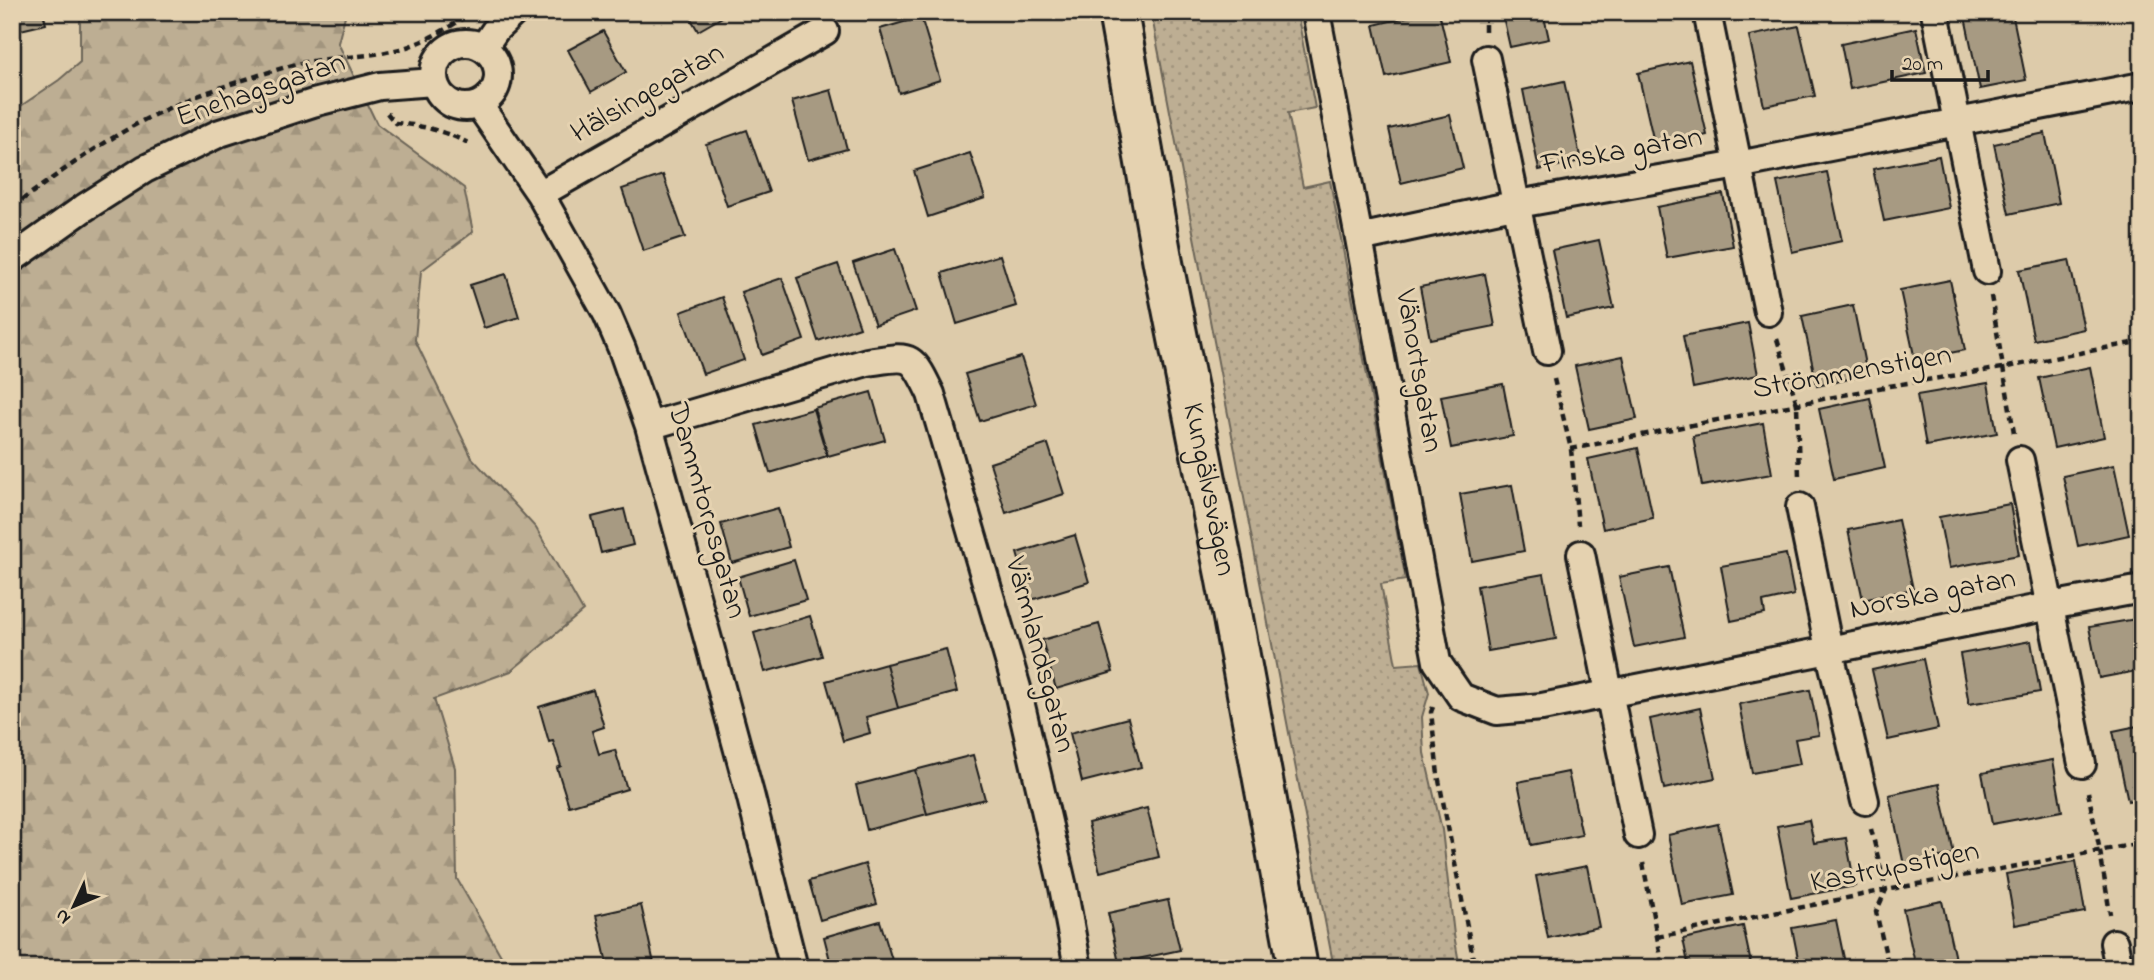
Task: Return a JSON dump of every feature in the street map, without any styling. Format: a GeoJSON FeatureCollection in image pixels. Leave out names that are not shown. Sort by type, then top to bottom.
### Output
{"type":"FeatureCollection","features":[{"type":"Feature","properties":{"kind":"main road","name":"Kungälvsvägen"},"geometry":{"type":"LineString","coordinates":[[1118,12],[1163,263],[1225,575],[1298,968]]}},
{"type":"Feature","properties":{"kind":"street"},"geometry":{"type":"LineString","coordinates":[[483,48],[496,29],[514,12]]}},
{"type":"Feature","properties":{"kind":"street","name":"Vänortsgatan"},"geometry":{"type":"LineString","coordinates":[[1316,12],[1437,662],[1461,697],[1497,711]]}},
{"type":"Feature","properties":{"kind":"street","name":"Finska gatan"},"geometry":{"type":"LineString","coordinates":[[1707,12],[1768,312]]}},
{"type":"Feature","properties":{"kind":"street"},"geometry":{"type":"LineString","coordinates":[[1935,12],[1987,271]]}},
{"type":"Feature","properties":{"kind":"street","name":"Hälsingegatan"},"geometry":{"type":"LineString","coordinates":[[540,194],[825,32]]}},
{"type":"Feature","properties":{"kind":"street"},"geometry":{"type":"LineString","coordinates":[[465,43],[483,48],[492,57],[498,74],[493,92],[479,105],[466,107],[454,105],[443,98],[434,82],[436,63],[447,48],[465,43]]}},
{"type":"Feature","properties":{"kind":"street","name":"Finska gatan"},"geometry":{"type":"LineString","coordinates":[[1486,59],[1547,351]]}},
{"type":"Feature","properties":{"kind":"street","name":"Enehagsgatan"},"geometry":{"type":"LineString","coordinates":[[12,259],[145,169],[220,134],[313,103],[380,86],[434,82]]}},
{"type":"Feature","properties":{"kind":"street","name":"Finska gatan"},"geometry":{"type":"LineString","coordinates":[[1359,239],[1518,204],[1738,165],[2142,86]]}},
{"type":"Feature","properties":{"kind":"street","name":"Dammtorpsgatan"},"geometry":{"type":"LineString","coordinates":[[479,105],[540,194],[607,314],[649,426],[750,794],[793,968]]}},
{"type":"Feature","properties":{"kind":"street","name":"Värmlandsgatan"},"geometry":{"type":"LineString","coordinates":[[649,426],[867,362],[902,358],[918,365],[931,394],[1017,688],[1063,887],[1078,968]]}},
{"type":"Feature","properties":{"kind":"street","name":"Norska gatan"},"geometry":{"type":"LineString","coordinates":[[2020,460],[2082,764]]}},
{"type":"Feature","properties":{"kind":"street","name":"Norska gatan"},"geometry":{"type":"LineString","coordinates":[[1800,507],[1829,649],[1865,801]]}},
{"type":"Feature","properties":{"kind":"street"},"geometry":{"type":"LineString","coordinates":[[1581,554],[1638,835]]}},
{"type":"Feature","properties":{"kind":"street","name":"Norska gatan"},"geometry":{"type":"LineString","coordinates":[[1497,711],[1542,707],[2142,589]]}},
{"type":"Feature","properties":{"kind":"path"},"geometry":{"type":"LineString","coordinates":[[371,55],[388,116],[395,123],[418,124],[445,132],[468,143],[476,152]]}},
{"type":"Feature","properties":{"kind":"path"},"geometry":{"type":"LineString","coordinates":[[1987,271],[2020,460]]}},
{"type":"Feature","properties":{"kind":"path"},"geometry":{"type":"LineString","coordinates":[[1768,312],[1797,404],[1800,507]]}},
{"type":"Feature","properties":{"kind":"path","name":"Strömmenstigen"},"geometry":{"type":"LineString","coordinates":[[1571,449],[1889,386],[2142,341]]}},
{"type":"Feature","properties":{"kind":"path"},"geometry":{"type":"LineString","coordinates":[[1547,351],[1571,449],[1581,554]]}},
{"type":"Feature","properties":{"kind":"path"},"geometry":{"type":"LineString","coordinates":[[1448,678],[1431,712],[1438,775],[1475,968]]}},
{"type":"Feature","properties":{"kind":"path"},"geometry":{"type":"LineString","coordinates":[[2082,764],[2100,851],[2116,956]]}},
{"type":"Feature","properties":{"kind":"path"},"geometry":{"type":"LineString","coordinates":[[1865,801],[1886,890],[1876,912],[1889,968]]}},
{"type":"Feature","properties":{"kind":"path"},"geometry":{"type":"LineString","coordinates":[[1638,835],[1663,968]]}},
{"type":"Feature","properties":{"kind":"path","name":"Kastrupstigen"},"geometry":{"type":"LineString","coordinates":[[1657,937],[1886,890],[2142,843]]}},
{"type":"Feature","properties":{"kind":"green space"},"geometry":{"type":"Polygon","coordinates":[[[80,12],[346,12],[338,43],[377,124],[464,188],[473,232],[421,271],[415,340],[472,458],[536,528],[583,611],[511,671],[434,699],[455,768],[457,879],[508,968],[12,968],[12,112],[80,62],[80,12]]]}},
{"type":"Feature","properties":{"kind":"green space"},"geometry":{"type":"Polygon","coordinates":[[[1151,12],[1297,12],[1315,108],[1288,113],[1303,187],[1330,181],[1406,580],[1381,584],[1396,665],[1421,663],[1429,693],[1422,717],[1424,753],[1442,830],[1460,968],[1334,968],[1151,12]]]}},
{"type":"Feature","properties":{"kind":"building"},"geometry":{"type":"Polygon","coordinates":[[[12,12],[43,12],[46,24],[12,32],[12,12]]]}},
{"type":"Feature","properties":{"kind":"building"},"geometry":{"type":"Polygon","coordinates":[[[687,12],[731,12],[698,31],[687,12]]]}},
{"type":"Feature","properties":{"kind":"building"},"geometry":{"type":"Polygon","coordinates":[[[1427,12],[1439,12],[1451,62],[1386,77],[1374,25],[1427,12]]]}},
{"type":"Feature","properties":{"kind":"building"},"geometry":{"type":"Polygon","coordinates":[[[1502,12],[1543,12],[1549,39],[1510,47],[1502,12]]]}},
{"type":"Feature","properties":{"kind":"building"},"geometry":{"type":"Polygon","coordinates":[[[1964,12],[2012,12],[2026,80],[1980,89],[1964,12]]]}},
{"type":"Feature","properties":{"kind":"building"},"geometry":{"type":"Polygon","coordinates":[[[921,17],[940,80],[899,93],[880,29],[921,17]]]}},
{"type":"Feature","properties":{"kind":"building"},"geometry":{"type":"Polygon","coordinates":[[[1799,26],[1815,96],[1764,106],[1749,36],[1799,26]]]}},
{"type":"Feature","properties":{"kind":"building"},"geometry":{"type":"Polygon","coordinates":[[[1916,28],[1926,73],[1850,89],[1841,44],[1916,28]]]}},
{"type":"Feature","properties":{"kind":"building"},"geometry":{"type":"Polygon","coordinates":[[[603,31],[626,72],[591,92],[568,50],[603,31]]]}},
{"type":"Feature","properties":{"kind":"building"},"geometry":{"type":"Polygon","coordinates":[[[1690,61],[1707,135],[1655,147],[1638,73],[1690,61]]]}},
{"type":"Feature","properties":{"kind":"building"},"geometry":{"type":"Polygon","coordinates":[[[1564,81],[1581,161],[1539,170],[1523,90],[1564,81]]]}},
{"type":"Feature","properties":{"kind":"building"},"geometry":{"type":"Polygon","coordinates":[[[831,90],[847,149],[808,160],[792,101],[831,90]]]}},
{"type":"Feature","properties":{"kind":"building"},"geometry":{"type":"Polygon","coordinates":[[[1450,115],[1463,168],[1401,183],[1389,129],[1450,115]]]}},
{"type":"Feature","properties":{"kind":"building"},"geometry":{"type":"Polygon","coordinates":[[[747,130],[769,192],[727,206],[706,144],[747,130]]]}},
{"type":"Feature","properties":{"kind":"building"},"geometry":{"type":"Polygon","coordinates":[[[2045,133],[2059,203],[2009,214],[1994,144],[2045,133]]]}},
{"type":"Feature","properties":{"kind":"building"},"geometry":{"type":"Polygon","coordinates":[[[970,153],[985,198],[928,217],[914,171],[970,153]]]}},
{"type":"Feature","properties":{"kind":"building"},"geometry":{"type":"Polygon","coordinates":[[[1939,156],[1949,208],[1884,221],[1873,169],[1939,156]]]}},
{"type":"Feature","properties":{"kind":"building"},"geometry":{"type":"Polygon","coordinates":[[[1827,172],[1842,241],[1792,252],[1777,182],[1827,172]]]}},
{"type":"Feature","properties":{"kind":"building"},"geometry":{"type":"Polygon","coordinates":[[[663,175],[685,237],[643,251],[622,189],[663,175]]]}},
{"type":"Feature","properties":{"kind":"building"},"geometry":{"type":"Polygon","coordinates":[[[1723,194],[1733,246],[1667,258],[1657,207],[1723,194]]]}},
{"type":"Feature","properties":{"kind":"building"},"geometry":{"type":"Polygon","coordinates":[[[1599,240],[1614,308],[1566,318],[1552,250],[1599,240]]]}},
{"type":"Feature","properties":{"kind":"building"},"geometry":{"type":"Polygon","coordinates":[[[895,249],[916,311],[875,325],[853,263],[895,249]]]}},
{"type":"Feature","properties":{"kind":"building"},"geometry":{"type":"Polygon","coordinates":[[[1000,255],[1016,306],[957,324],[942,273],[1000,255]]]}},
{"type":"Feature","properties":{"kind":"building"},"geometry":{"type":"Polygon","coordinates":[[[2069,260],[2084,329],[2034,340],[2019,270],[2069,260]]]}},
{"type":"Feature","properties":{"kind":"building"},"geometry":{"type":"Polygon","coordinates":[[[838,264],[860,327],[818,341],[797,278],[838,264]]]}},
{"type":"Feature","properties":{"kind":"building"},"geometry":{"type":"Polygon","coordinates":[[[506,274],[519,317],[484,328],[470,285],[506,274]]]}},
{"type":"Feature","properties":{"kind":"building"},"geometry":{"type":"Polygon","coordinates":[[[1485,274],[1495,326],[1430,339],[1420,287],[1485,274]]]}},
{"type":"Feature","properties":{"kind":"building"},"geometry":{"type":"Polygon","coordinates":[[[782,278],[804,340],[762,355],[741,292],[782,278]]]}},
{"type":"Feature","properties":{"kind":"building"},"geometry":{"type":"Polygon","coordinates":[[[1950,280],[1965,350],[1915,360],[1900,290],[1950,280]]]}},
{"type":"Feature","properties":{"kind":"building"},"geometry":{"type":"Polygon","coordinates":[[[722,297],[744,360],[703,374],[681,312],[722,297]]]}},
{"type":"Feature","properties":{"kind":"building"},"geometry":{"type":"Polygon","coordinates":[[[1853,305],[1867,375],[1817,386],[1802,316],[1853,305]]]}},
{"type":"Feature","properties":{"kind":"building"},"geometry":{"type":"Polygon","coordinates":[[[1748,323],[1758,375],[1693,388],[1683,336],[1748,323]]]}},
{"type":"Feature","properties":{"kind":"building"},"geometry":{"type":"Polygon","coordinates":[[[1623,356],[1637,419],[1589,429],[1575,366],[1623,356]]]}},
{"type":"Feature","properties":{"kind":"building"},"geometry":{"type":"Polygon","coordinates":[[[1021,357],[1036,404],[980,421],[965,374],[1021,357]]]}},
{"type":"Feature","properties":{"kind":"building"},"geometry":{"type":"Polygon","coordinates":[[[2090,367],[2104,437],[2054,448],[2039,378],[2090,367]]]}},
{"type":"Feature","properties":{"kind":"building"},"geometry":{"type":"Polygon","coordinates":[[[1988,383],[1997,433],[1926,446],[1917,395],[1988,383]]]}},
{"type":"Feature","properties":{"kind":"building"},"geometry":{"type":"Polygon","coordinates":[[[1503,384],[1513,436],[1451,448],[1441,396],[1503,384]]]}},
{"type":"Feature","properties":{"kind":"building"},"geometry":{"type":"Polygon","coordinates":[[[871,392],[885,440],[828,456],[814,408],[871,392]]]}},
{"type":"Feature","properties":{"kind":"building"},"geometry":{"type":"Polygon","coordinates":[[[1870,398],[1885,468],[1834,479],[1819,409],[1870,398]]]}},
{"type":"Feature","properties":{"kind":"building"},"geometry":{"type":"Polygon","coordinates":[[[813,409],[827,456],[770,473],[756,425],[813,409]]]}},
{"type":"Feature","properties":{"kind":"building"},"geometry":{"type":"Polygon","coordinates":[[[1763,423],[1772,474],[1702,486],[1693,436],[1763,423]]]}},
{"type":"Feature","properties":{"kind":"building"},"geometry":{"type":"Polygon","coordinates":[[[1048,444],[1064,494],[1006,513],[990,463],[1048,444]]]}},
{"type":"Feature","properties":{"kind":"building"},"geometry":{"type":"Polygon","coordinates":[[[1638,448],[1653,518],[1603,529],[1588,459],[1638,448]]]}},
{"type":"Feature","properties":{"kind":"building"},"geometry":{"type":"Polygon","coordinates":[[[2114,465],[2129,535],[2078,546],[2063,476],[2114,465]]]}},
{"type":"Feature","properties":{"kind":"building"},"geometry":{"type":"Polygon","coordinates":[[[1512,485],[1524,551],[1472,561],[1460,494],[1512,485]]]}},
{"type":"Feature","properties":{"kind":"building"},"geometry":{"type":"Polygon","coordinates":[[[2010,504],[2019,555],[1949,568],[1939,517],[2010,504]]]}},
{"type":"Feature","properties":{"kind":"building"},"geometry":{"type":"Polygon","coordinates":[[[778,508],[789,547],[732,563],[721,524],[778,508]]]}},
{"type":"Feature","properties":{"kind":"building"},"geometry":{"type":"Polygon","coordinates":[[[624,509],[633,545],[601,553],[592,517],[624,509]]]}},
{"type":"Feature","properties":{"kind":"building"},"geometry":{"type":"Polygon","coordinates":[[[1898,520],[1913,589],[1863,600],[1848,530],[1898,520]]]}},
{"type":"Feature","properties":{"kind":"building"},"geometry":{"type":"Polygon","coordinates":[[[1075,535],[1089,582],[1031,600],[1017,553],[1075,535]]]}},
{"type":"Feature","properties":{"kind":"building"},"geometry":{"type":"Polygon","coordinates":[[[1786,554],[1794,595],[1763,602],[1765,614],[1731,621],[1721,566],[1786,554]]]}},
{"type":"Feature","properties":{"kind":"building"},"geometry":{"type":"Polygon","coordinates":[[[794,560],[806,600],[749,616],[738,577],[794,560]]]}},
{"type":"Feature","properties":{"kind":"building"},"geometry":{"type":"Polygon","coordinates":[[[1669,567],[1684,637],[1634,647],[1619,577],[1669,567]]]}},
{"type":"Feature","properties":{"kind":"building"},"geometry":{"type":"Polygon","coordinates":[[[1544,574],[1556,639],[1488,651],[1477,586],[1544,574]]]}},
{"type":"Feature","properties":{"kind":"building"},"geometry":{"type":"Polygon","coordinates":[[[810,616],[822,656],[765,672],[754,633],[810,616]]]}},
{"type":"Feature","properties":{"kind":"building"},"geometry":{"type":"Polygon","coordinates":[[[2142,618],[2142,670],[2099,678],[2089,627],[2142,618]]]}},
{"type":"Feature","properties":{"kind":"building"},"geometry":{"type":"Polygon","coordinates":[[[1099,624],[1113,672],[1056,689],[1042,640],[1099,624]]]}},
{"type":"Feature","properties":{"kind":"building"},"geometry":{"type":"Polygon","coordinates":[[[2031,641],[2040,692],[1969,704],[1960,654],[2031,641]]]}},
{"type":"Feature","properties":{"kind":"building"},"geometry":{"type":"Polygon","coordinates":[[[946,649],[957,692],[898,708],[886,664],[946,649]]]}},
{"type":"Feature","properties":{"kind":"building"},"geometry":{"type":"Polygon","coordinates":[[[1923,659],[1938,729],[1888,740],[1872,670],[1923,659]]]}},
{"type":"Feature","properties":{"kind":"building"},"geometry":{"type":"Polygon","coordinates":[[[886,664],[898,708],[866,717],[870,733],[843,741],[826,681],[886,664]]]}},
{"type":"Feature","properties":{"kind":"building"},"geometry":{"type":"Polygon","coordinates":[[[593,690],[604,727],[592,731],[599,754],[615,750],[627,789],[569,806],[557,768],[561,766],[553,741],[549,742],[539,707],[593,690]]]}},
{"type":"Feature","properties":{"kind":"building"},"geometry":{"type":"Polygon","coordinates":[[[1810,690],[1819,735],[1795,739],[1800,764],[1752,773],[1739,704],[1810,690]]]}},
{"type":"Feature","properties":{"kind":"building"},"geometry":{"type":"Polygon","coordinates":[[[1700,708],[1715,778],[1664,789],[1650,719],[1700,708]]]}},
{"type":"Feature","properties":{"kind":"building"},"geometry":{"type":"Polygon","coordinates":[[[1128,718],[1141,767],[1082,782],[1070,733],[1128,718]]]}},
{"type":"Feature","properties":{"kind":"building"},"geometry":{"type":"Polygon","coordinates":[[[2142,725],[2142,798],[2128,801],[2113,731],[2142,725]]]}},
{"type":"Feature","properties":{"kind":"building"},"geometry":{"type":"Polygon","coordinates":[[[973,755],[985,799],[927,814],[915,770],[973,755]]]}},
{"type":"Feature","properties":{"kind":"building"},"geometry":{"type":"Polygon","coordinates":[[[2053,760],[2062,811],[1992,824],[1982,773],[2053,760]]]}},
{"type":"Feature","properties":{"kind":"building"},"geometry":{"type":"Polygon","coordinates":[[[915,770],[927,814],[867,830],[856,785],[915,770]]]}},
{"type":"Feature","properties":{"kind":"building"},"geometry":{"type":"Polygon","coordinates":[[[1568,772],[1582,835],[1531,845],[1518,782],[1568,772]]]}},
{"type":"Feature","properties":{"kind":"building"},"geometry":{"type":"Polygon","coordinates":[[[1939,784],[1954,854],[1904,865],[1889,795],[1939,784]]]}},
{"type":"Feature","properties":{"kind":"building"},"geometry":{"type":"Polygon","coordinates":[[[1147,808],[1159,857],[1100,872],[1088,823],[1147,808]]]}},
{"type":"Feature","properties":{"kind":"building"},"geometry":{"type":"Polygon","coordinates":[[[1809,820],[1814,843],[1846,838],[1855,886],[1791,898],[1777,826],[1809,820]]]}},
{"type":"Feature","properties":{"kind":"building"},"geometry":{"type":"Polygon","coordinates":[[[1718,824],[1733,895],[1682,905],[1668,835],[1718,824]]]}},
{"type":"Feature","properties":{"kind":"building"},"geometry":{"type":"Polygon","coordinates":[[[2076,861],[2085,912],[2015,925],[2006,874],[2076,861]]]}},
{"type":"Feature","properties":{"kind":"building"},"geometry":{"type":"Polygon","coordinates":[[[865,864],[877,904],[820,920],[809,881],[865,864]]]}},
{"type":"Feature","properties":{"kind":"building"},"geometry":{"type":"Polygon","coordinates":[[[1587,866],[1599,927],[1548,938],[1536,876],[1587,866]]]}},
{"type":"Feature","properties":{"kind":"building"},"geometry":{"type":"Polygon","coordinates":[[[1168,900],[1180,950],[1119,963],[1108,913],[1168,900]]]}},
{"type":"Feature","properties":{"kind":"building"},"geometry":{"type":"Polygon","coordinates":[[[1942,901],[1957,968],[1916,968],[1903,909],[1942,901]]]}},
{"type":"Feature","properties":{"kind":"building"},"geometry":{"type":"Polygon","coordinates":[[[641,905],[655,968],[608,968],[596,915],[641,905]]]}},
{"type":"Feature","properties":{"kind":"building"},"geometry":{"type":"Polygon","coordinates":[[[1836,920],[1846,968],[1800,968],[1792,928],[1836,920]]]}},
{"type":"Feature","properties":{"kind":"building"},"geometry":{"type":"Polygon","coordinates":[[[880,921],[892,960],[865,968],[832,968],[824,937],[880,921]]]}},
{"type":"Feature","properties":{"kind":"building"},"geometry":{"type":"Polygon","coordinates":[[[1743,926],[1752,968],[1689,968],[1683,939],[1743,926]]]}}]}
